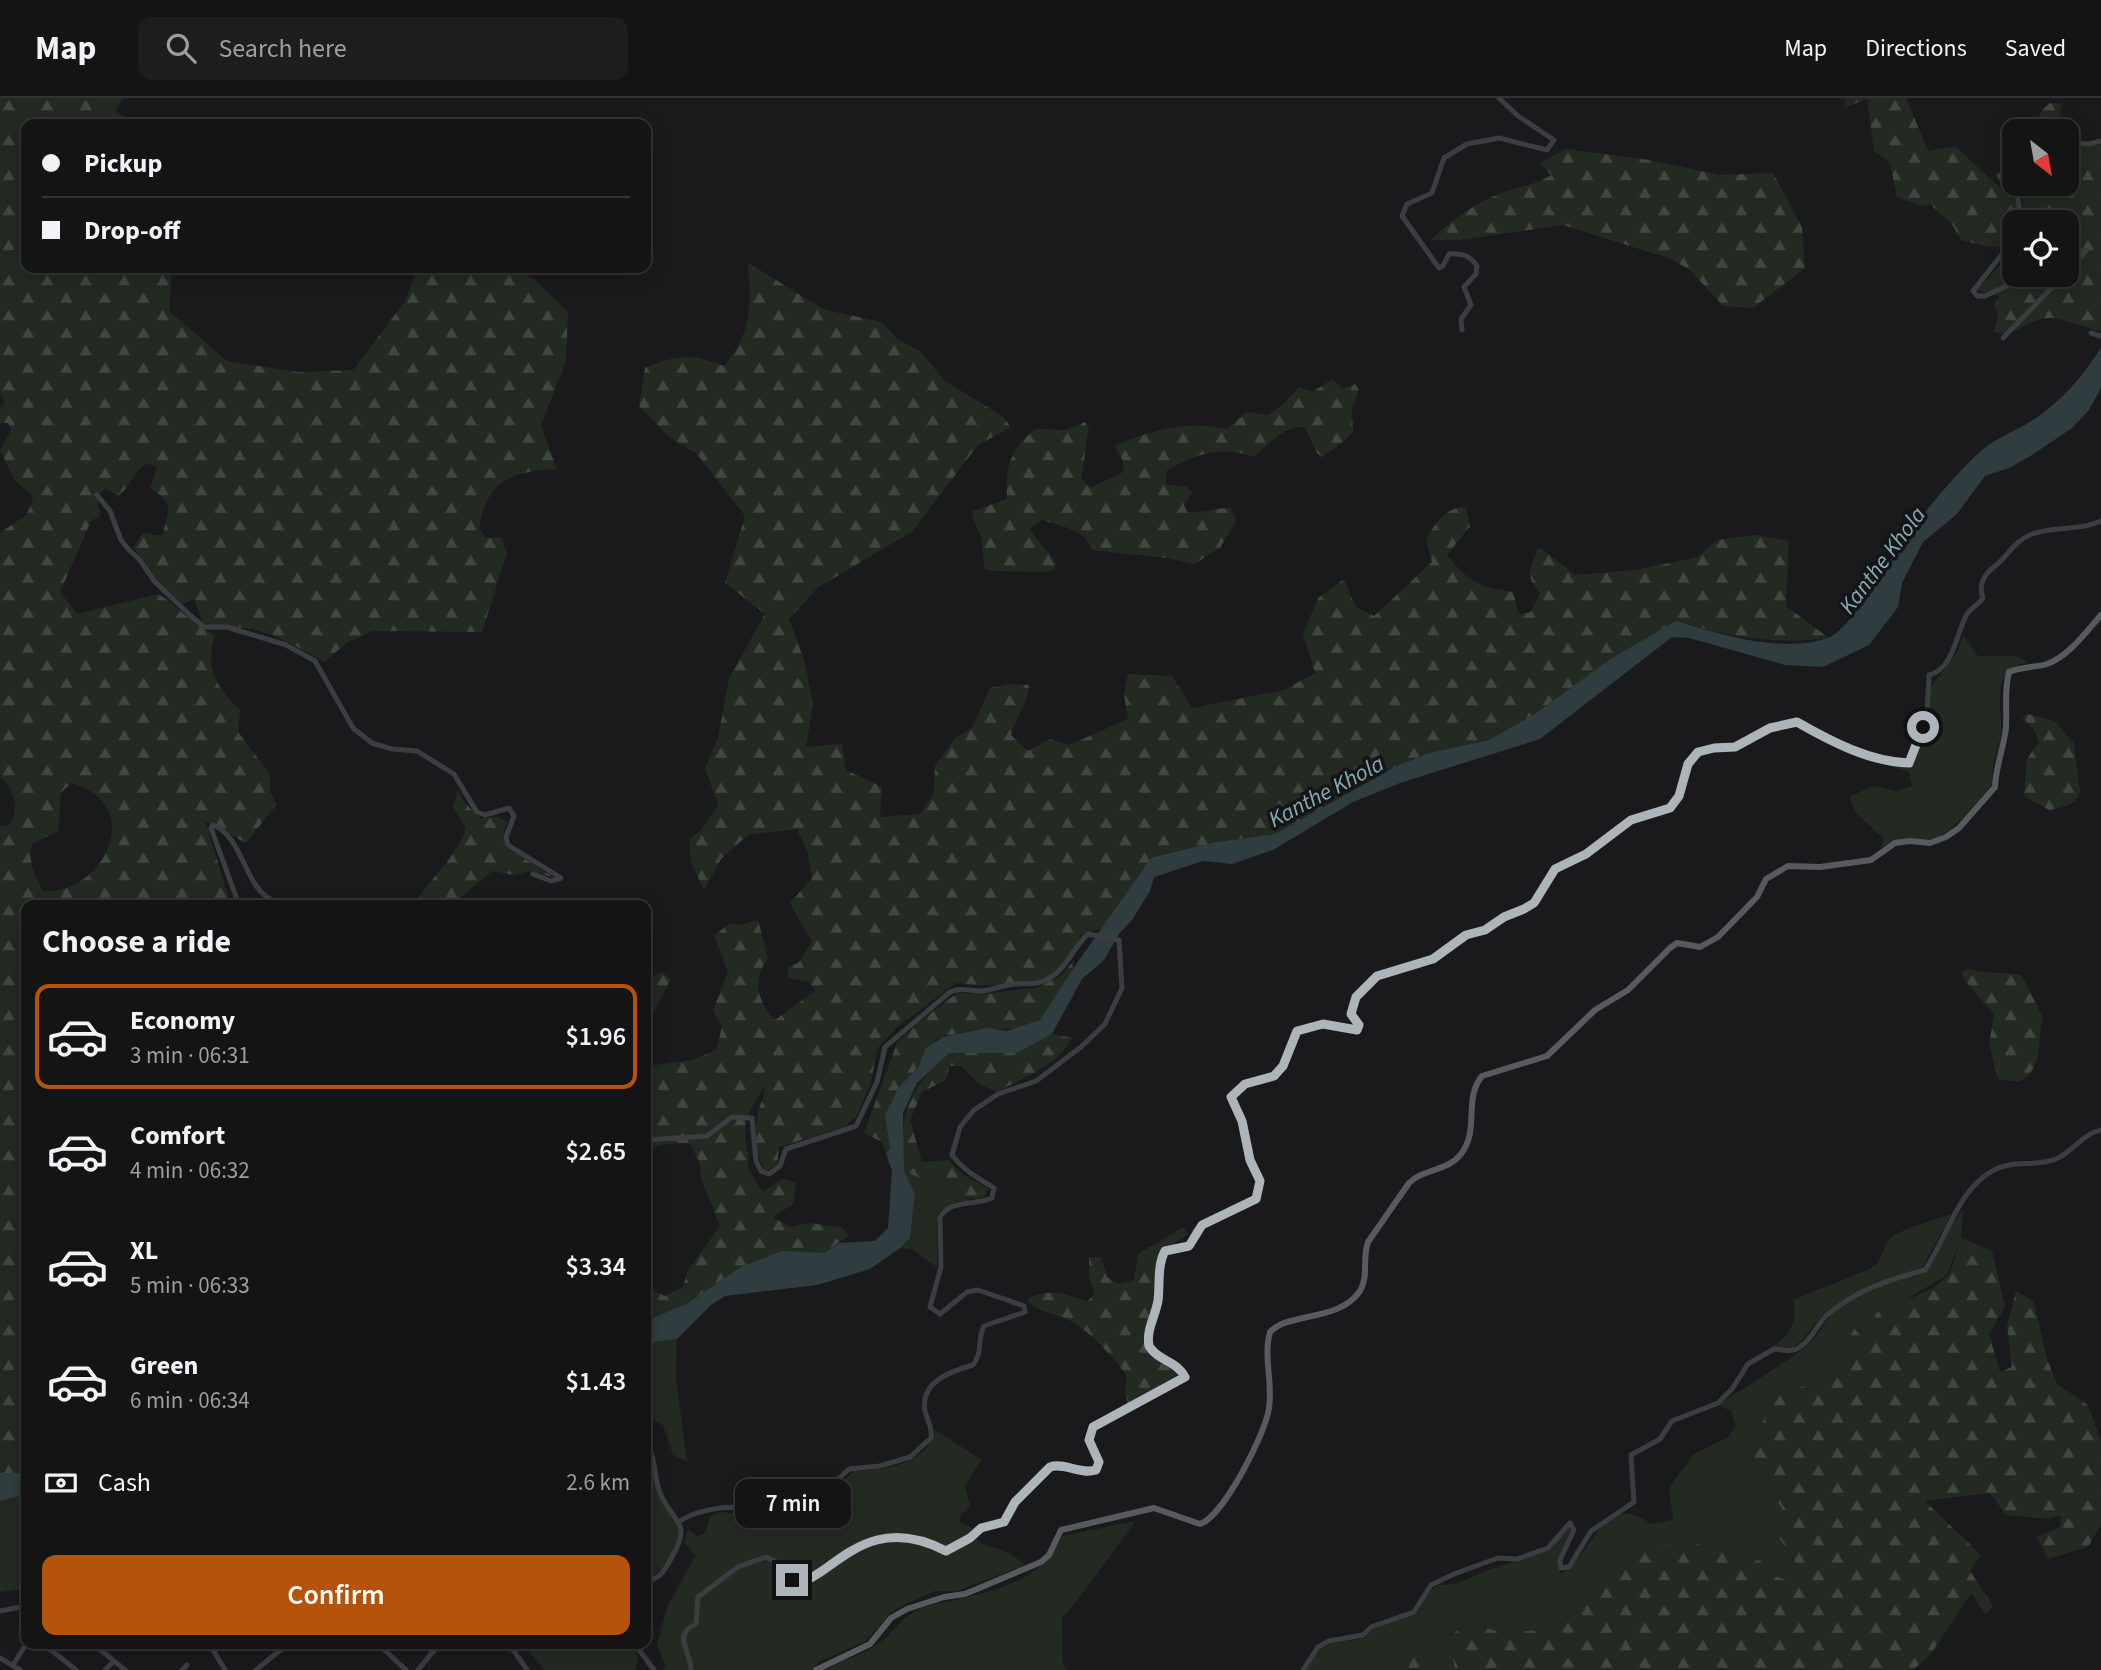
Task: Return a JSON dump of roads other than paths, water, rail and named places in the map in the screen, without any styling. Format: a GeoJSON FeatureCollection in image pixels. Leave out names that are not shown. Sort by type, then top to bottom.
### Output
{"type":"FeatureCollection","features":[{"type":"Feature","properties":{"kind":"main road"},"geometry":{"type":"LineString","coordinates":[[816,1670],[870,1644],[891,1618],[907,1609],[944,1597],[965,1594],[1041,1562],[1049,1555],[1061,1530],[1154,1508],[1200,1524],[1208,1521],[1234,1483],[1265,1426],[1270,1394],[1270,1332],[1285,1322],[1310,1319],[1342,1306],[1360,1290],[1365,1276],[1364,1251],[1368,1242],[1409,1183],[1417,1175],[1450,1166],[1462,1153],[1473,1125],[1472,1092],[1482,1076],[1547,1056],[1595,1010],[1628,990],[1677,943],[1700,947],[1718,937],[1757,897],[1766,879],[1775,872],[1788,866],[1820,867],[1871,860],[1895,844],[1910,841],[1930,844],[1946,838],[1995,787],[1996,762],[2006,727],[2004,691],[2009,672],[2022,666],[2045,665],[2060,658],[2101,615]]}},
{"type":"Feature","properties":{"kind":"street"},"geometry":{"type":"LineString","coordinates":[[1462,330],[1461,319],[1471,305],[1464,287],[1476,274],[1477,266],[1467,256],[1459,253],[1448,254],[1443,266],[1439,268],[1402,216],[1408,204],[1432,193],[1444,158],[1467,144],[1499,138],[1547,150],[1552,146],[1554,140],[1518,116],[1499,98]]}},
{"type":"Feature","properties":{"kind":"street"},"geometry":{"type":"LineString","coordinates":[[2079,144],[2090,145],[2101,141]]}},
{"type":"Feature","properties":{"kind":"street"},"geometry":{"type":"LineString","coordinates":[[2079,252],[2086,251],[2079,258]]}},
{"type":"Feature","properties":{"kind":"street"},"geometry":{"type":"LineString","coordinates":[[2002,253],[1974,287],[1975,295],[1985,296],[2004,287]]}},
{"type":"Feature","properties":{"kind":"street"},"geometry":{"type":"LineString","coordinates":[[2003,338],[2052,287]]}},
{"type":"Feature","properties":{"kind":"street"},"geometry":{"type":"LineString","coordinates":[[2091,332],[2101,337]]}},
{"type":"Feature","properties":{"kind":"street"},"geometry":{"type":"LineString","coordinates":[[97,495],[110,511],[121,540],[155,582],[204,627],[227,627],[286,645],[315,661],[347,719],[372,743],[391,749],[417,751],[454,774],[477,813],[485,815],[509,808],[513,811],[514,816],[506,837],[508,845],[561,878],[551,881],[533,874]]}},
{"type":"Feature","properties":{"kind":"street"},"geometry":{"type":"LineString","coordinates":[[691,1670],[691,1661],[682,1647],[686,1632],[696,1624],[698,1597],[738,1567],[766,1557],[784,1566],[792,1580],[801,1583],[820,1574],[847,1552],[879,1538],[903,1536],[946,1551],[953,1549],[978,1530],[1004,1522],[1015,1502],[1050,1467],[1056,1465],[1084,1472],[1096,1470],[1099,1462],[1089,1440],[1093,1427],[1185,1377],[1179,1368],[1165,1361],[1149,1346],[1149,1330],[1158,1298],[1161,1257],[1165,1251],[1189,1246],[1202,1225],[1256,1199],[1260,1181],[1250,1160],[1242,1121],[1231,1097],[1245,1084],[1274,1076],[1283,1066],[1297,1031],[1323,1024],[1357,1030],[1359,1025],[1351,1014],[1353,1003],[1374,979],[1433,959],[1466,935],[1485,930],[1504,917],[1534,903],[1555,869],[1586,854],[1631,820],[1670,808],[1679,796],[1688,764],[1698,752],[1735,747],[1770,728],[1797,722],[1817,735],[1835,740],[1850,749],[1891,762],[1909,763],[1927,712],[1929,675],[1935,674],[1952,652],[1968,611],[1983,598],[1980,591],[1985,576],[2010,548],[2031,535],[2084,527],[2101,521]]}},
{"type":"Feature","properties":{"kind":"street"},"geometry":{"type":"LineString","coordinates":[[237,900],[211,828],[214,825],[225,834],[263,891],[273,900]]}},
{"type":"Feature","properties":{"kind":"street"},"geometry":{"type":"LineString","coordinates":[[651,1140],[707,1136],[732,1118],[752,1118],[757,1161],[761,1171],[769,1174],[780,1166],[786,1149],[856,1126],[877,1083],[885,1047],[950,992],[961,987],[974,991],[999,989],[1008,985],[1037,984],[1051,978],[1066,958],[1075,953],[1088,934],[1119,940],[1122,988],[1104,1024],[1081,1046],[1035,1081],[998,1094],[974,1110],[966,1118],[955,1142],[952,1155],[966,1171],[994,1188],[994,1192],[992,1198],[981,1203],[952,1206],[940,1217],[941,1267],[930,1307],[940,1314],[967,1292],[978,1290],[1013,1300],[1024,1306],[1025,1312],[984,1326],[979,1355],[973,1365],[944,1373],[930,1391],[924,1402],[931,1438],[910,1457],[880,1466],[849,1469],[795,1519],[776,1511],[740,1508],[691,1513],[678,1522]]}},
{"type":"Feature","properties":{"kind":"street"},"geometry":{"type":"LineString","coordinates":[[1303,1670],[1318,1647],[1329,1641],[1363,1635],[1371,1627],[1414,1612],[1431,1585],[1454,1574],[1498,1558],[1517,1559],[1548,1548],[1570,1523],[1574,1530],[1560,1560],[1561,1568],[1569,1567],[1591,1531],[1634,1502],[1630,1463],[1637,1449],[1660,1439],[1672,1420],[1718,1403],[1732,1389],[1748,1364],[1774,1349],[1790,1352],[1798,1349],[1811,1339],[1827,1315],[1848,1300],[1877,1284],[1924,1270],[1948,1224],[1980,1180],[1990,1172],[1999,1167],[2057,1159],[2090,1132],[2101,1130]]}},
{"type":"Feature","properties":{"kind":"street"},"geometry":{"type":"LineString","coordinates":[[651,1453],[660,1494],[683,1534],[682,1542],[665,1572],[651,1579]]}},
{"type":"Feature","properties":{"kind":"street"},"geometry":{"type":"LineString","coordinates":[[0,1611],[21,1607]]}},
{"type":"Feature","properties":{"kind":"street"},"geometry":{"type":"LineString","coordinates":[[13,1665],[23,1649]]}},
{"type":"Feature","properties":{"kind":"street"},"geometry":{"type":"LineString","coordinates":[[50,1649],[76,1670]]}},
{"type":"Feature","properties":{"kind":"street"},"geometry":{"type":"LineString","coordinates":[[99,1649],[125,1670]]}},
{"type":"Feature","properties":{"kind":"street"},"geometry":{"type":"LineString","coordinates":[[213,1649],[225,1670]]}},
{"type":"Feature","properties":{"kind":"street"},"geometry":{"type":"LineString","coordinates":[[256,1670],[282,1649]]}},
{"type":"Feature","properties":{"kind":"street"},"geometry":{"type":"LineString","coordinates":[[383,1649],[406,1670]]}},
{"type":"Feature","properties":{"kind":"street"},"geometry":{"type":"LineString","coordinates":[[430,1649],[433,1652]]}},
{"type":"Feature","properties":{"kind":"street"},"geometry":{"type":"LineString","coordinates":[[418,1670],[435,1649]]}},
{"type":"Feature","properties":{"kind":"street"},"geometry":{"type":"LineString","coordinates":[[512,1649],[527,1670]]}},
{"type":"Feature","properties":{"kind":"street"},"geometry":{"type":"LineString","coordinates":[[638,1649],[654,1670]]}},
{"type":"Feature","properties":{"kind":"street"},"geometry":{"type":"LineString","coordinates":[[0,1658],[20,1670]]}},
{"type":"Feature","properties":{"kind":"street"},"geometry":{"type":"LineString","coordinates":[[105,1670],[114,1662]]}},
{"type":"Feature","properties":{"kind":"street"},"geometry":{"type":"LineString","coordinates":[[182,1670],[187,1665]]}},
{"type":"Feature","properties":{"kind":"water label","name":"Kanthe Khola"},"geometry":{"type":"Point","coordinates":[1882,560]}},
{"type":"Feature","properties":{"kind":"water label","name":"Kanthe Khola"},"geometry":{"type":"Point","coordinates":[1326,791]}}]}
